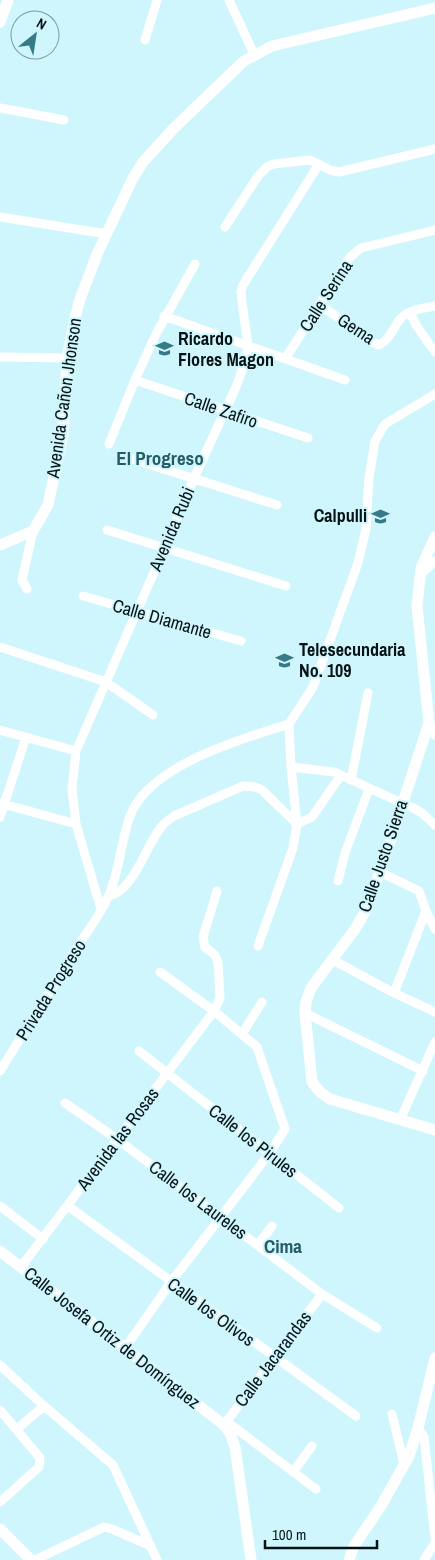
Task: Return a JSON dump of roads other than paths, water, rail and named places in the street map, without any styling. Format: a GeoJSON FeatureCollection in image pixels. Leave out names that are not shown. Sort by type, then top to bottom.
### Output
{"type":"FeatureCollection","features":[{"type":"Feature","properties":{"kind":"main road"},"geometry":{"type":"LineString","coordinates":[[0,22],[8,0]]}},
{"type":"Feature","properties":{"kind":"main road","name":"Avenida Cañon Jhonson"},"geometry":{"type":"LineString","coordinates":[[33,531],[48,505],[63,435],[67,358],[74,318],[98,252],[133,178],[143,162],[174,128],[244,61],[254,54],[272,46],[435,8]]}},
{"type":"Feature","properties":{"kind":"main road"},"geometry":{"type":"LineString","coordinates":[[0,545],[33,531]]}},
{"type":"Feature","properties":{"kind":"main road"},"geometry":{"type":"LineString","coordinates":[[430,723],[417,606],[421,568],[435,537]]}},
{"type":"Feature","properties":{"kind":"main road","name":"Calle Justo Sierra"},"geometry":{"type":"LineString","coordinates":[[430,723],[380,872],[360,921],[311,988],[306,1002],[305,1013],[312,1082],[320,1092],[330,1099],[435,1130]]}},
{"type":"Feature","properties":{"kind":"main road","name":"Calle Josefa Ortiz de Domínguez"},"geometry":{"type":"LineString","coordinates":[[0,1252],[225,1423]]}},
{"type":"Feature","properties":{"kind":"main road"},"geometry":{"type":"LineString","coordinates":[[349,1560],[354,1546],[381,1506],[409,1456],[418,1428],[435,1358]]}},
{"type":"Feature","properties":{"kind":"main road"},"geometry":{"type":"LineString","coordinates":[[225,1423],[235,1447],[251,1560]]}},
{"type":"Feature","properties":{"kind":"main road"},"geometry":{"type":"LineString","coordinates":[[0,1529],[31,1560]]}},
{"type":"Feature","properties":{"kind":"street"},"geometry":{"type":"LineString","coordinates":[[145,40],[157,0]]}},
{"type":"Feature","properties":{"kind":"street"},"geometry":{"type":"LineString","coordinates":[[229,0],[254,54]]}},
{"type":"Feature","properties":{"kind":"street"},"geometry":{"type":"LineString","coordinates":[[0,108],[64,120]]}},
{"type":"Feature","properties":{"kind":"street"},"geometry":{"type":"LineString","coordinates":[[225,226],[258,176],[268,166],[308,160],[330,170],[349,170],[435,149]]}},
{"type":"Feature","properties":{"kind":"street","name":"Avenida Rubi"},"geometry":{"type":"LineString","coordinates":[[101,909],[76,824],[72,789],[76,751],[245,362],[248,345],[241,292],[243,285],[319,164]]}},
{"type":"Feature","properties":{"kind":"street"},"geometry":{"type":"LineString","coordinates":[[0,217],[107,234]]}},
{"type":"Feature","properties":{"kind":"street","name":"Calle Serina"},"geometry":{"type":"LineString","coordinates":[[285,359],[350,256],[361,248],[435,230]]}},
{"type":"Feature","properties":{"kind":"street"},"geometry":{"type":"LineString","coordinates":[[110,444],[135,380],[164,316],[195,264]]}},
{"type":"Feature","properties":{"kind":"street","name":"Gema"},"geometry":{"type":"LineString","coordinates":[[319,304],[379,345],[386,342],[402,317],[410,312]]}},
{"type":"Feature","properties":{"kind":"street"},"geometry":{"type":"LineString","coordinates":[[435,306],[410,312],[416,325],[435,352]]}},
{"type":"Feature","properties":{"kind":"street"},"geometry":{"type":"LineString","coordinates":[[164,316],[345,380]]}},
{"type":"Feature","properties":{"kind":"street"},"geometry":{"type":"LineString","coordinates":[[0,357],[67,358]]}},
{"type":"Feature","properties":{"kind":"street","name":"Calle Zafiro"},"geometry":{"type":"LineString","coordinates":[[135,380],[224,412],[308,438]]}},
{"type":"Feature","properties":{"kind":"street"},"geometry":{"type":"LineString","coordinates":[[258,946],[293,848],[297,824],[289,724],[313,687],[358,563],[366,530],[369,478],[375,441],[385,424],[435,394]]}},
{"type":"Feature","properties":{"kind":"street"},"geometry":{"type":"LineString","coordinates":[[132,460],[277,505]]}},
{"type":"Feature","properties":{"kind":"street"},"geometry":{"type":"LineString","coordinates":[[107,530],[286,586]]}},
{"type":"Feature","properties":{"kind":"street"},"geometry":{"type":"LineString","coordinates":[[27,589],[22,580],[33,531]]}},
{"type":"Feature","properties":{"kind":"street"},"geometry":{"type":"LineString","coordinates":[[420,575],[435,561]]}},
{"type":"Feature","properties":{"kind":"street","name":"Calle Diamante"},"geometry":{"type":"LineString","coordinates":[[83,596],[241,641]]}},
{"type":"Feature","properties":{"kind":"street"},"geometry":{"type":"LineString","coordinates":[[0,647],[106,682],[153,716]]}},
{"type":"Feature","properties":{"kind":"street"},"geometry":{"type":"LineString","coordinates":[[351,780],[368,693]]}},
{"type":"Feature","properties":{"kind":"street"},"geometry":{"type":"LineString","coordinates":[[430,723],[435,735]]}},
{"type":"Feature","properties":{"kind":"street","name":"Privada Progreso"},"geometry":{"type":"LineString","coordinates":[[0,1070],[108,896],[130,816],[137,803],[148,790],[170,772],[239,740],[289,724]]}},
{"type":"Feature","properties":{"kind":"street"},"geometry":{"type":"LineString","coordinates":[[0,730],[76,751]]}},
{"type":"Feature","properties":{"kind":"street"},"geometry":{"type":"LineString","coordinates":[[0,816],[2,804],[26,737]]}},
{"type":"Feature","properties":{"kind":"street"},"geometry":{"type":"LineString","coordinates":[[291,767],[329,771],[341,775],[368,789],[402,802],[422,813],[435,825]]}},
{"type":"Feature","properties":{"kind":"street"},"geometry":{"type":"LineString","coordinates":[[297,824],[312,817],[341,775]]}},
{"type":"Feature","properties":{"kind":"street"},"geometry":{"type":"LineString","coordinates":[[108,896],[117,894],[127,885],[156,835],[168,820],[243,786],[262,790],[297,824]]}},
{"type":"Feature","properties":{"kind":"street"},"geometry":{"type":"LineString","coordinates":[[338,881],[345,853],[368,789]]}},
{"type":"Feature","properties":{"kind":"street"},"geometry":{"type":"LineString","coordinates":[[2,804],[76,824]]}},
{"type":"Feature","properties":{"kind":"street"},"geometry":{"type":"LineString","coordinates":[[380,872],[419,891],[435,929]]}},
{"type":"Feature","properties":{"kind":"street"},"geometry":{"type":"LineString","coordinates":[[214,1011],[220,998],[218,963],[214,955],[205,947],[203,937],[217,891]]}},
{"type":"Feature","properties":{"kind":"street"},"geometry":{"type":"LineString","coordinates":[[394,992],[426,911]]}},
{"type":"Feature","properties":{"kind":"street"},"geometry":{"type":"LineString","coordinates":[[333,960],[435,1012]]}},
{"type":"Feature","properties":{"kind":"street"},"geometry":{"type":"LineString","coordinates":[[124,1348],[171,1282],[270,1154],[285,1129],[257,1047],[214,1011],[160,972]]}},
{"type":"Feature","properties":{"kind":"street"},"geometry":{"type":"LineString","coordinates":[[242,1034],[262,1002]]}},
{"type":"Feature","properties":{"kind":"street","name":"Avenida las Rosas"},"geometry":{"type":"LineString","coordinates":[[22,1267],[214,1011]]}},
{"type":"Feature","properties":{"kind":"street"},"geometry":{"type":"LineString","coordinates":[[305,1013],[423,1071]]}},
{"type":"Feature","properties":{"kind":"street"},"geometry":{"type":"LineString","coordinates":[[400,1120],[435,1042]]}},
{"type":"Feature","properties":{"kind":"street","name":"Calle los Pirules"},"geometry":{"type":"LineString","coordinates":[[139,1051],[339,1208]]}},
{"type":"Feature","properties":{"kind":"street","name":"Calle los Laureles"},"geometry":{"type":"LineString","coordinates":[[65,1103],[117,1139],[322,1294],[377,1328]]}},
{"type":"Feature","properties":{"kind":"street"},"geometry":{"type":"LineString","coordinates":[[0,1206],[43,1239]]}},
{"type":"Feature","properties":{"kind":"street","name":"Calle los Olivos"},"geometry":{"type":"LineString","coordinates":[[68,1206],[356,1416]]}},
{"type":"Feature","properties":{"kind":"street"},"geometry":{"type":"LineString","coordinates":[[258,1245],[272,1226]]}},
{"type":"Feature","properties":{"kind":"street","name":"Calle Jacarandas"},"geometry":{"type":"LineString","coordinates":[[225,1423],[322,1294]]}},
{"type":"Feature","properties":{"kind":"street"},"geometry":{"type":"LineString","coordinates":[[0,1364],[44,1406],[113,1465],[157,1560]]}},
{"type":"Feature","properties":{"kind":"street"},"geometry":{"type":"LineString","coordinates":[[17,1429],[44,1406]]}},
{"type":"Feature","properties":{"kind":"street"},"geometry":{"type":"LineString","coordinates":[[0,1410],[40,1458],[39,1467],[0,1502]]}},
{"type":"Feature","properties":{"kind":"street"},"geometry":{"type":"LineString","coordinates":[[392,1414],[404,1464]]}},
{"type":"Feature","properties":{"kind":"street","name":"Calle Josefa Ortiz de Domínguez"},"geometry":{"type":"LineString","coordinates":[[225,1423],[316,1489]]}},
{"type":"Feature","properties":{"kind":"street"},"geometry":{"type":"LineString","coordinates":[[418,1428],[424,1437],[435,1538]]}},
{"type":"Feature","properties":{"kind":"street"},"geometry":{"type":"LineString","coordinates":[[293,1472],[312,1446]]}},
{"type":"Feature","properties":{"kind":"street"},"geometry":{"type":"LineString","coordinates":[[429,1478],[435,1464]]}},
{"type":"Feature","properties":{"kind":"street"},"geometry":{"type":"LineString","coordinates":[[35,1560],[104,1527],[151,1546]]}},
{"type":"Feature","properties":{"kind":"street"},"geometry":{"type":"LineString","coordinates":[[424,1560],[435,1543]]}},
{"type":"Feature","properties":{"kind":"place","name":"Ricardo Flores Magon"},"geometry":{"type":"Point","coordinates":[164,349]}},
{"type":"Feature","properties":{"kind":"place","name":"Calpulli"},"geometry":{"type":"Point","coordinates":[381,516]}},
{"type":"Feature","properties":{"kind":"place","name":"Telesecundaria No. 109"},"geometry":{"type":"Point","coordinates":[285,660]}},
{"type":"Feature","properties":{"kind":"district","name":"El Progreso"},"geometry":{"type":"Point","coordinates":[160,458]}},
{"type":"Feature","properties":{"kind":"district","name":"Cima"},"geometry":{"type":"Point","coordinates":[283,1246]}}]}
